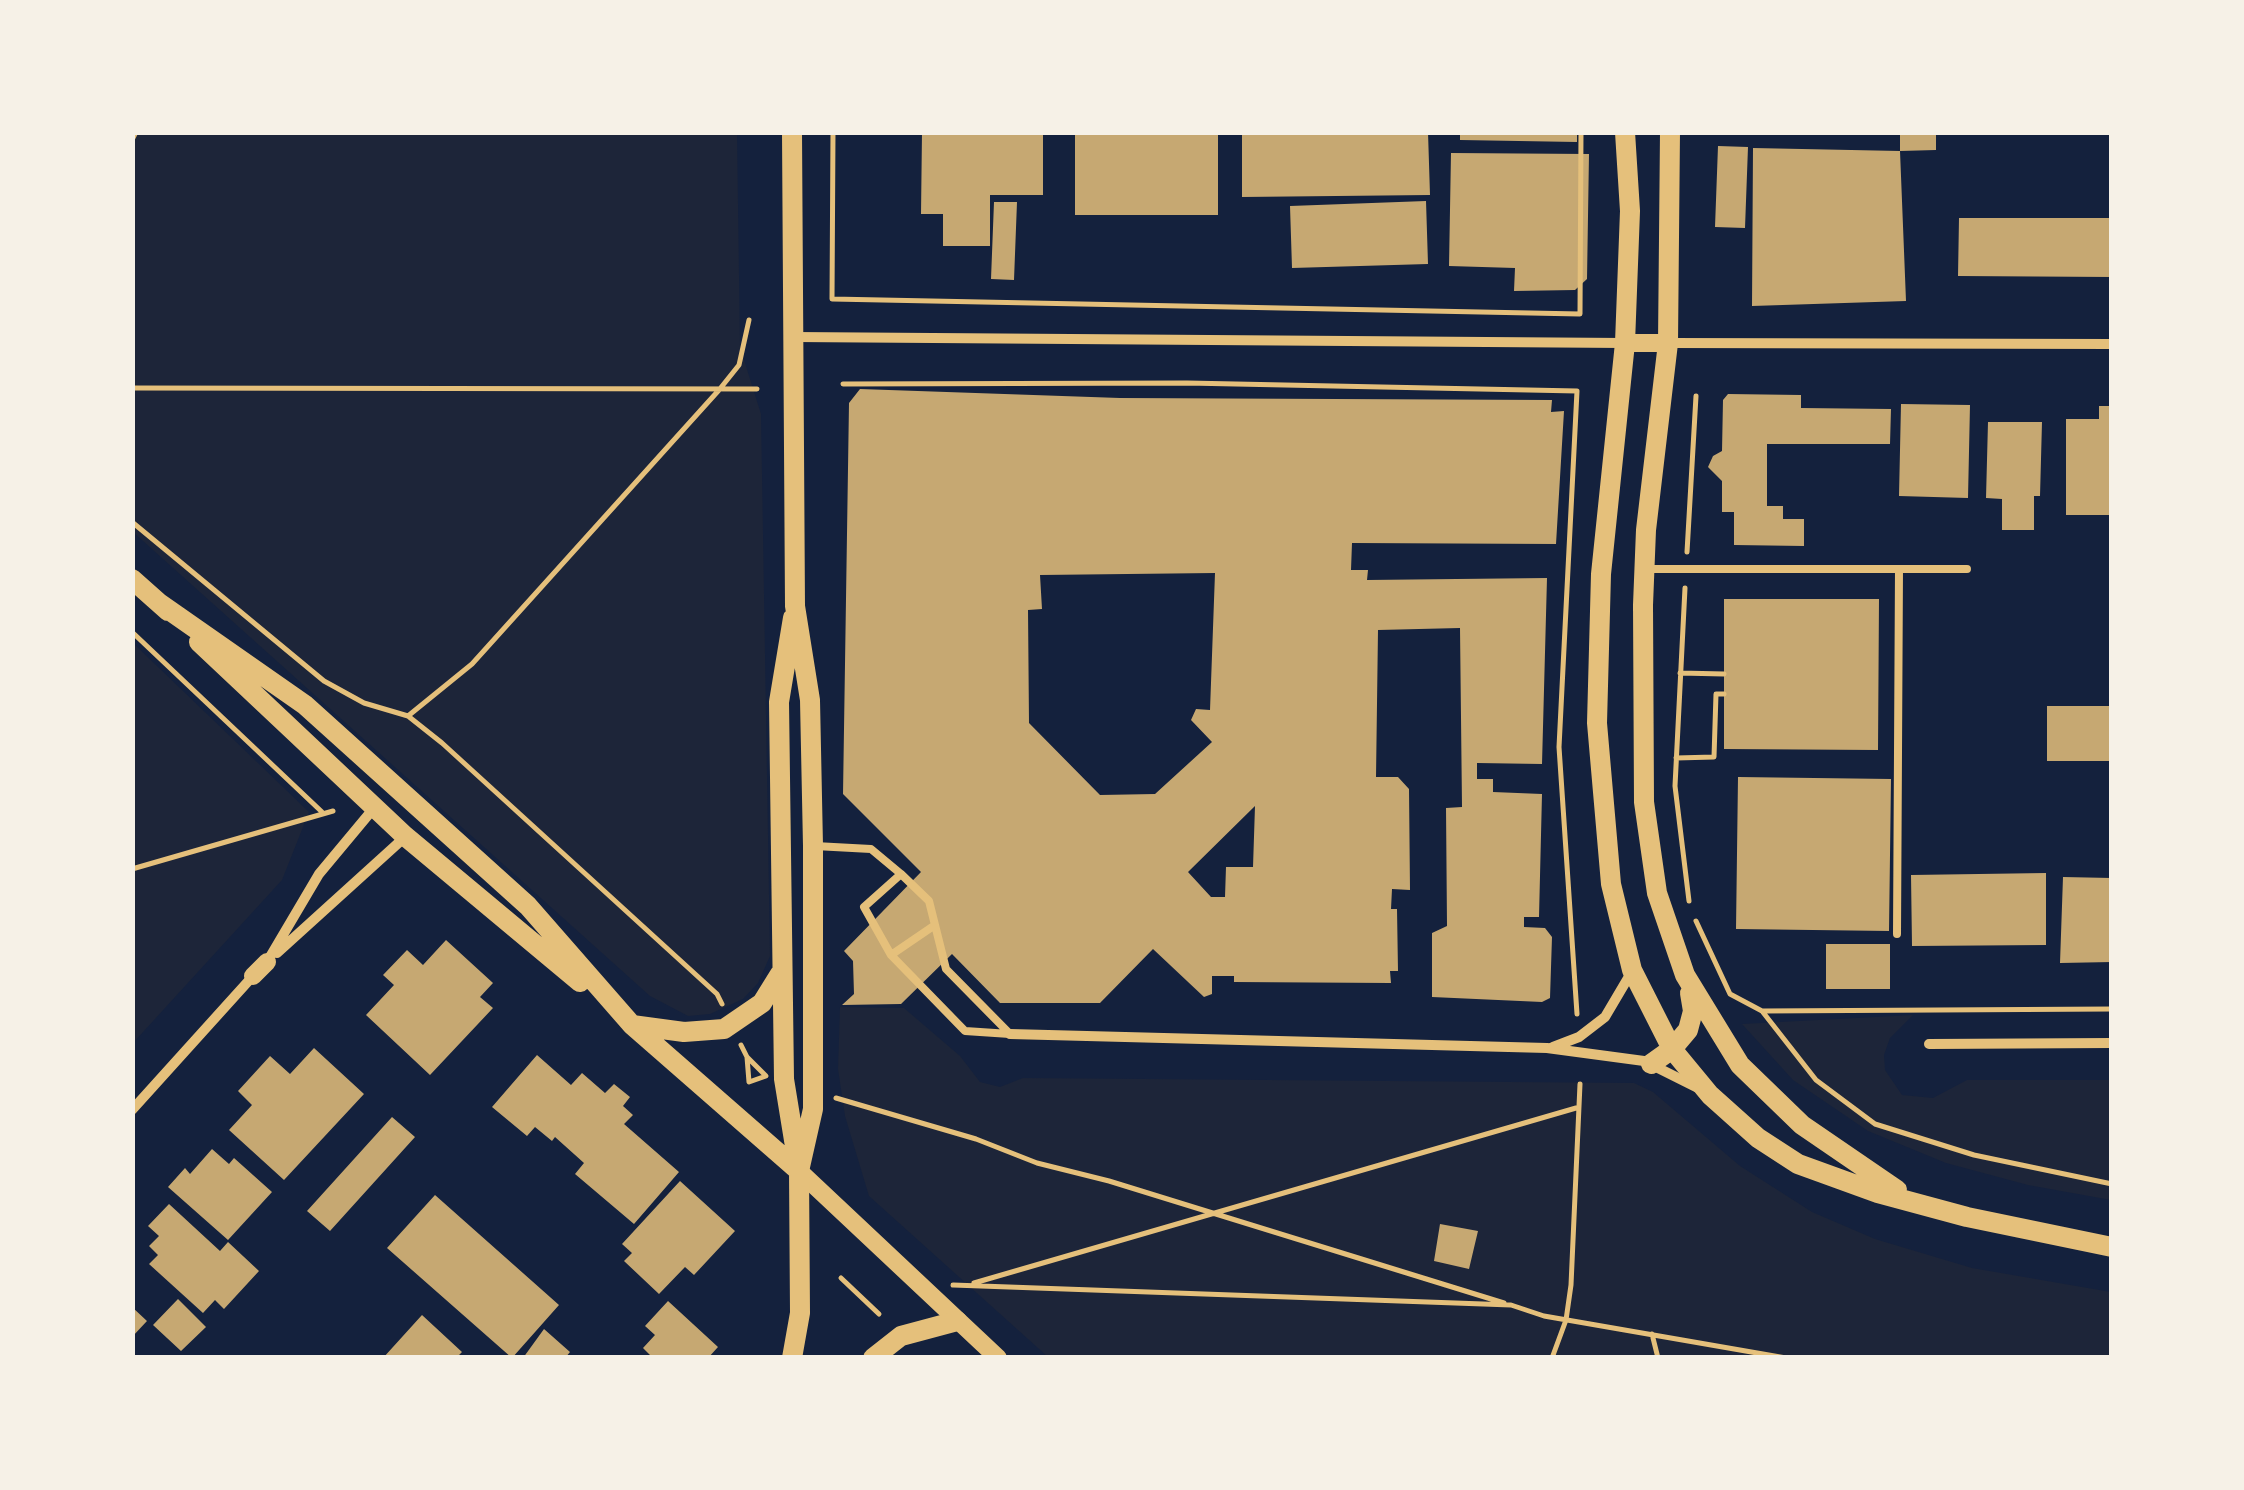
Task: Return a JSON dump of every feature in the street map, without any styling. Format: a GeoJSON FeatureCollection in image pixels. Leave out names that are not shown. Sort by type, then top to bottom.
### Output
{"type":"FeatureCollection","features":[{"type":"Feature","properties":{"kind":"main road"},"geometry":{"type":"LineString","coordinates":[[792,132],[795,606],[810,700],[812,846],[813,1091],[799,1171]]}},
{"type":"Feature","properties":{"kind":"main road"},"geometry":{"type":"LineString","coordinates":[[1625,132],[1630,211],[1625,342],[1601,574],[1597,723],[1611,884],[1632,970],[1672,1049],[1710,1095],[1758,1138],[1798,1164],[1920,1204],[2112,1247]]}},
{"type":"Feature","properties":{"kind":"main road"},"geometry":{"type":"LineString","coordinates":[[1652,1064],[1688,1030],[1693,1011],[1657,893],[1644,802],[1644,569],[1668,343],[1670,132]]}},
{"type":"Feature","properties":{"kind":"main road"},"geometry":{"type":"LineString","coordinates":[[132,579],[406,836],[799,1171]]}},
{"type":"Feature","properties":{"kind":"main road"},"geometry":{"type":"LineString","coordinates":[[159,603],[293,694],[412,800],[528,906],[632,1025],[684,1032],[724,1029],[762,1004],[783,967]]}},
{"type":"Feature","properties":{"kind":"main road"},"geometry":{"type":"LineString","coordinates":[[792,1358],[800,1313],[799,1171],[784,1078],[779,702],[795,606]]}},
{"type":"Feature","properties":{"kind":"main road"},"geometry":{"type":"LineString","coordinates":[[375,808],[412,800]]}},
{"type":"Feature","properties":{"kind":"main road"},"geometry":{"type":"LineString","coordinates":[[406,836],[412,800]]}},
{"type":"Feature","properties":{"kind":"main road"},"geometry":{"type":"LineString","coordinates":[[1680,963],[1714,1028],[1756,1082],[1836,1152],[1920,1204]]}},
{"type":"Feature","properties":{"kind":"main road"},"geometry":{"type":"LineString","coordinates":[[873,1358],[902,1336],[958,1321]]}},
{"type":"Feature","properties":{"kind":"street"},"geometry":{"type":"LineString","coordinates":[[793,337],[2112,344]]}},
{"type":"Feature","properties":{"kind":"street"},"geometry":{"type":"LineString","coordinates":[[267,962],[318,874],[375,808]]}},
{"type":"Feature","properties":{"kind":"street"},"geometry":{"type":"LineString","coordinates":[[132,1110],[267,962],[406,836]]}},
{"type":"Feature","properties":{"kind":"street"},"geometry":{"type":"LineString","coordinates":[[1547,1048],[1579,1037],[1605,1017],[1632,970]]}},
{"type":"Feature","properties":{"kind":"street"},"geometry":{"type":"LineString","coordinates":[[1010,1034],[1547,1048],[1652,1064],[1710,1095]]}},
{"type":"Feature","properties":{"kind":"street"},"geometry":{"type":"LineString","coordinates":[[1929,1044],[2112,1044]]}},
{"type":"Feature","properties":{"kind":"street"},"geometry":{"type":"LineString","coordinates":[[799,1171],[998,1358]]}},
{"type":"Feature","properties":{"kind":"lane"},"geometry":{"type":"LineString","coordinates":[[1644,569],[1967,570]]}},
{"type":"Feature","properties":{"kind":"lane"},"geometry":{"type":"LineString","coordinates":[[1897,934],[1899,569]]}},
{"type":"Feature","properties":{"kind":"lane"},"geometry":{"type":"LineString","coordinates":[[812,846],[870,849],[901,874],[929,902],[946,970],[1010,1034]]}},
{"type":"Feature","properties":{"kind":"lane"},"geometry":{"type":"LineString","coordinates":[[901,874],[864,908],[891,955],[965,1032],[1010,1034]]}},
{"type":"Feature","properties":{"kind":"lane"},"geometry":{"type":"LineString","coordinates":[[891,955],[935,924]]}},
{"type":"Feature","properties":{"kind":"path"},"geometry":{"type":"LineString","coordinates":[[132,140],[136,132]]}},
{"type":"Feature","properties":{"kind":"path"},"geometry":{"type":"LineString","coordinates":[[832,132],[832,298],[1580,314],[1581,132]]}},
{"type":"Feature","properties":{"kind":"path"},"geometry":{"type":"LineString","coordinates":[[408,716],[472,664],[719,390],[739,364],[749,320]]}},
{"type":"Feature","properties":{"kind":"path"},"geometry":{"type":"LineString","coordinates":[[843,384],[1187,384],[1577,392],[1560,748],[1577,1016]]}},
{"type":"Feature","properties":{"kind":"path"},"geometry":{"type":"LineString","coordinates":[[132,388],[757,390]]}},
{"type":"Feature","properties":{"kind":"path"},"geometry":{"type":"LineString","coordinates":[[1696,396],[1676,786],[1690,908],[1730,994],[1762,1011],[1816,1080],[1875,1124],[1974,1155],[2112,1184]]}},
{"type":"Feature","properties":{"kind":"path"},"geometry":{"type":"LineString","coordinates":[[132,522],[324,682],[364,703],[408,716],[656,936],[718,994],[724,1009]]}},
{"type":"Feature","properties":{"kind":"path"},"geometry":{"type":"LineString","coordinates":[[132,632],[322,812]]}},
{"type":"Feature","properties":{"kind":"path"},"geometry":{"type":"LineString","coordinates":[[1680,673],[1724,674]]}},
{"type":"Feature","properties":{"kind":"path"},"geometry":{"type":"LineString","coordinates":[[1676,758],[1714,757],[1716,694],[1724,694]]}},
{"type":"Feature","properties":{"kind":"path"},"geometry":{"type":"LineString","coordinates":[[260,754],[267,746]]}},
{"type":"Feature","properties":{"kind":"path"},"geometry":{"type":"LineString","coordinates":[[132,869],[333,810]]}},
{"type":"Feature","properties":{"kind":"path"},"geometry":{"type":"LineString","coordinates":[[1762,1011],[2112,1009]]}},
{"type":"Feature","properties":{"kind":"path"},"geometry":{"type":"LineString","coordinates":[[740,1044],[747,1058],[766,1076],[749,1082],[747,1058]]}},
{"type":"Feature","properties":{"kind":"path"},"geometry":{"type":"LineString","coordinates":[[1552,1358],[1566,1320],[1573,1262],[1576,1108],[1580,1084]]}},
{"type":"Feature","properties":{"kind":"path"},"geometry":{"type":"LineString","coordinates":[[813,1091],[976,1140],[1036,1163],[1212,1212],[1511,1305],[1566,1320],[1786,1358]]}},
{"type":"Feature","properties":{"kind":"path"},"geometry":{"type":"LineString","coordinates":[[968,1284],[1576,1108]]}},
{"type":"Feature","properties":{"kind":"path"},"geometry":{"type":"LineString","coordinates":[[842,1278],[879,1314]]}},
{"type":"Feature","properties":{"kind":"path"},"geometry":{"type":"LineString","coordinates":[[920,1288],[968,1284],[1511,1305]]}},
{"type":"Feature","properties":{"kind":"path"},"geometry":{"type":"LineString","coordinates":[[1652,1334],[1658,1358]]}},
{"type":"Feature","properties":{"kind":"shaded area"},"geometry":{"type":"Polygon","coordinates":[[[132,133],[737,133],[740,347],[761,414],[770,956],[758,983],[743,999],[710,1014],[688,1016],[650,996],[133,532],[132,133]]]}},
{"type":"Feature","properties":{"kind":"shaded area"},"geometry":{"type":"Polygon","coordinates":[[[132,642],[309,812],[282,880],[133,1043],[132,642]]]}},
{"type":"Feature","properties":{"kind":"shaded area"},"geometry":{"type":"Polygon","coordinates":[[[840,1007],[904,1008],[960,1056],[980,1082],[1000,1087],[1023,1078],[1634,1083],[1653,1092],[1740,1166],[1812,1212],[1875,1239],[1972,1268],[2111,1292],[2111,1357],[1048,1357],[869,1196],[845,1116],[838,1069],[840,1007]]]}},
{"type":"Feature","properties":{"kind":"shaded area"},"geometry":{"type":"Polygon","coordinates":[[[1913,1015],[1890,1038],[1884,1055],[1885,1070],[1902,1095],[1933,1098],[1967,1080],[2111,1080],[2111,1200],[2028,1185],[1946,1163],[1868,1131],[1793,1080],[1742,1024],[1913,1015]]]}},
{"type":"Feature","properties":{"kind":"building"},"geometry":{"type":"Polygon","coordinates":[[[922,132],[1043,132],[1043,195],[990,195],[990,246],[943,246],[943,214],[921,214],[922,132]]]}},
{"type":"Feature","properties":{"kind":"building"},"geometry":{"type":"Polygon","coordinates":[[[1075,132],[1218,132],[1218,215],[1075,215],[1075,132]]]}},
{"type":"Feature","properties":{"kind":"building"},"geometry":{"type":"Polygon","coordinates":[[[1242,132],[1428,132],[1430,195],[1242,197],[1242,132]]]}},
{"type":"Feature","properties":{"kind":"building"},"geometry":{"type":"Polygon","coordinates":[[[1460,132],[1577,132],[1577,142],[1460,140],[1460,132]]]}},
{"type":"Feature","properties":{"kind":"building"},"geometry":{"type":"Polygon","coordinates":[[[1900,132],[1936,132],[1936,150],[1900,151],[1900,132]]]}},
{"type":"Feature","properties":{"kind":"building"},"geometry":{"type":"Polygon","coordinates":[[[1718,146],[1748,147],[1745,228],[1715,227],[1718,146]]]}},
{"type":"Feature","properties":{"kind":"building"},"geometry":{"type":"Polygon","coordinates":[[[1753,148],[1900,151],[1906,301],[1752,306],[1753,148]]]}},
{"type":"Feature","properties":{"kind":"building"},"geometry":{"type":"Polygon","coordinates":[[[1451,153],[1589,154],[1587,279],[1575,290],[1514,291],[1515,268],[1449,266],[1451,153]]]}},
{"type":"Feature","properties":{"kind":"building"},"geometry":{"type":"Polygon","coordinates":[[[1426,201],[1428,264],[1292,268],[1290,206],[1426,201]]]}},
{"type":"Feature","properties":{"kind":"building"},"geometry":{"type":"Polygon","coordinates":[[[994,202],[1017,202],[1014,280],[991,279],[994,202]]]}},
{"type":"Feature","properties":{"kind":"building"},"geometry":{"type":"Polygon","coordinates":[[[1959,218],[2112,218],[2112,277],[1958,276],[1959,218]]]}},
{"type":"Feature","properties":{"kind":"building"},"geometry":{"type":"Polygon","coordinates":[[[860,389],[1120,398],[1552,400],[1551,412],[1564,411],[1556,544],[1352,543],[1351,570],[1368,570],[1367,580],[1547,578],[1542,764],[1477,763],[1477,779],[1493,779],[1493,792],[1542,794],[1539,917],[1524,917],[1524,927],[1545,928],[1552,937],[1550,998],[1542,1002],[1432,997],[1432,933],[1447,926],[1446,808],[1462,807],[1460,628],[1378,630],[1376,777],[1398,777],[1409,789],[1410,890],[1392,889],[1391,909],[1397,909],[1398,971],[1390,971],[1391,983],[1234,982],[1234,976],[1212,976],[1212,994],[1204,997],[1153,949],[1100,1003],[1000,1003],[952,954],[901,1004],[842,1005],[854,994],[853,961],[844,951],[921,872],[843,794],[849,403],[860,389]],[[1215,573],[1040,575],[1042,609],[1028,610],[1029,723],[1100,795],[1155,794],[1212,742],[1191,720],[1196,709],[1210,710],[1215,573]],[[1255,806],[1188,872],[1211,897],[1225,897],[1226,867],[1253,867],[1255,806]]]}},
{"type":"Feature","properties":{"kind":"building"},"geometry":{"type":"Polygon","coordinates":[[[1728,394],[1801,395],[1801,408],[1891,409],[1890,444],[1767,444],[1767,506],[1783,506],[1783,519],[1804,519],[1804,546],[1734,545],[1734,512],[1722,512],[1722,481],[1708,467],[1713,456],[1722,451],[1723,400],[1728,394]]]}},
{"type":"Feature","properties":{"kind":"building"},"geometry":{"type":"Polygon","coordinates":[[[1901,404],[1970,405],[1968,498],[1899,496],[1901,404]]]}},
{"type":"Feature","properties":{"kind":"building"},"geometry":{"type":"Polygon","coordinates":[[[2099,406],[2112,406],[2112,515],[2066,515],[2066,419],[2099,419],[2099,406]]]}},
{"type":"Feature","properties":{"kind":"building"},"geometry":{"type":"Polygon","coordinates":[[[1988,422],[2042,422],[2040,496],[2034,496],[2034,530],[2002,530],[2002,499],[1986,498],[1988,422]]]}},
{"type":"Feature","properties":{"kind":"building"},"geometry":{"type":"Polygon","coordinates":[[[1724,599],[1879,599],[1878,750],[1724,749],[1724,599]]]}},
{"type":"Feature","properties":{"kind":"building"},"geometry":{"type":"Polygon","coordinates":[[[2047,706],[2112,706],[2112,761],[2047,761],[2047,706]]]}},
{"type":"Feature","properties":{"kind":"building"},"geometry":{"type":"Polygon","coordinates":[[[1738,777],[1891,779],[1889,931],[1736,929],[1738,777]]]}},
{"type":"Feature","properties":{"kind":"building"},"geometry":{"type":"Polygon","coordinates":[[[2046,873],[2046,945],[1912,946],[1911,875],[2046,873]]]}},
{"type":"Feature","properties":{"kind":"building"},"geometry":{"type":"Polygon","coordinates":[[[2063,877],[2112,878],[2112,962],[2060,963],[2063,877]]]}},
{"type":"Feature","properties":{"kind":"building"},"geometry":{"type":"Polygon","coordinates":[[[446,940],[493,983],[480,997],[493,1008],[430,1075],[366,1015],[394,985],[383,975],[407,950],[423,965],[446,940]]]}},
{"type":"Feature","properties":{"kind":"building"},"geometry":{"type":"Polygon","coordinates":[[[1826,944],[1890,944],[1890,989],[1826,989],[1826,944]]]}},
{"type":"Feature","properties":{"kind":"building"},"geometry":{"type":"Polygon","coordinates":[[[314,1048],[364,1094],[284,1180],[229,1130],[252,1105],[238,1091],[270,1056],[290,1074],[314,1048]]]}},
{"type":"Feature","properties":{"kind":"building"},"geometry":{"type":"Polygon","coordinates":[[[537,1055],[571,1085],[582,1073],[605,1093],[614,1084],[630,1097],[623,1106],[633,1115],[624,1124],[679,1172],[634,1224],[575,1174],[584,1163],[555,1137],[552,1141],[535,1127],[527,1136],[492,1107],[537,1055]]]}},
{"type":"Feature","properties":{"kind":"building"},"geometry":{"type":"Polygon","coordinates":[[[392,1117],[415,1137],[330,1231],[307,1211],[392,1117]]]}},
{"type":"Feature","properties":{"kind":"building"},"geometry":{"type":"Polygon","coordinates":[[[212,1149],[229,1164],[234,1158],[272,1192],[228,1240],[168,1187],[185,1168],[190,1174],[212,1149]]]}},
{"type":"Feature","properties":{"kind":"building"},"geometry":{"type":"Polygon","coordinates":[[[680,1181],[735,1231],[694,1275],[685,1267],[659,1294],[624,1261],[632,1253],[622,1244],[680,1181]]]}},
{"type":"Feature","properties":{"kind":"building"},"geometry":{"type":"Polygon","coordinates":[[[435,1195],[559,1305],[512,1358],[387,1248],[435,1195]]]}},
{"type":"Feature","properties":{"kind":"building"},"geometry":{"type":"Polygon","coordinates":[[[169,1204],[220,1251],[228,1242],[259,1271],[224,1309],[215,1300],[203,1313],[149,1264],[158,1255],[149,1246],[159,1236],[148,1226],[169,1204]]]}},
{"type":"Feature","properties":{"kind":"building"},"geometry":{"type":"Polygon","coordinates":[[[1440,1224],[1478,1231],[1469,1269],[1434,1261],[1440,1224]]]}},
{"type":"Feature","properties":{"kind":"building"},"geometry":{"type":"Polygon","coordinates":[[[178,1299],[206,1327],[181,1351],[153,1325],[178,1299]]]}},
{"type":"Feature","properties":{"kind":"building"},"geometry":{"type":"Polygon","coordinates":[[[668,1301],[718,1347],[708,1358],[653,1358],[643,1348],[655,1335],[645,1326],[668,1301]]]}},
{"type":"Feature","properties":{"kind":"building"},"geometry":{"type":"Polygon","coordinates":[[[132,1307],[147,1321],[132,1337],[132,1307]]]}},
{"type":"Feature","properties":{"kind":"building"},"geometry":{"type":"Polygon","coordinates":[[[422,1315],[462,1352],[456,1358],[383,1358],[422,1315]]]}},
{"type":"Feature","properties":{"kind":"building"},"geometry":{"type":"Polygon","coordinates":[[[544,1329],[570,1352],[565,1358],[523,1358],[544,1329]]]}}]}
